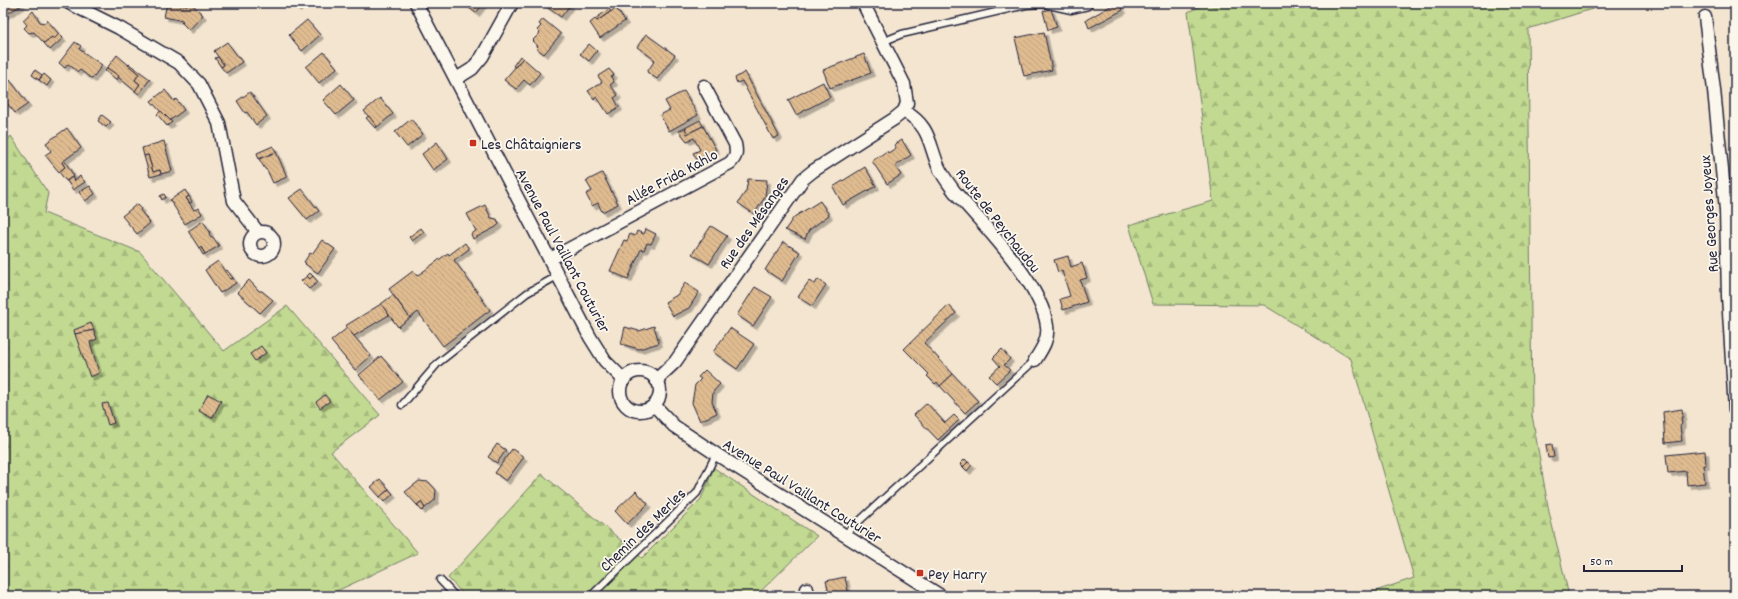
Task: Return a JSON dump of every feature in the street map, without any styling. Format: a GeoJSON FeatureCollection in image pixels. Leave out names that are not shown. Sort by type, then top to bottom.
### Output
{"type":"FeatureCollection","features":[{"type":"Feature","properties":{"kind":"street"},"geometry":{"type":"LineString","coordinates":[[69,3],[119,28],[179,63],[199,84],[219,123],[234,201],[258,232]]}},
{"type":"Feature","properties":{"kind":"street","name":"Avenue Paul Vaillant Couturier"},"geometry":{"type":"LineString","coordinates":[[416,3],[605,361],[624,380]]}},
{"type":"Feature","properties":{"kind":"street"},"geometry":{"type":"LineString","coordinates":[[456,79],[472,69],[482,57],[512,3]]}},
{"type":"Feature","properties":{"kind":"street"},"geometry":{"type":"LineString","coordinates":[[863,3],[904,84],[907,103],[904,111]]}},
{"type":"Feature","properties":{"kind":"street","name":"Rue Georges Joyeux"},"geometry":{"type":"LineString","coordinates":[[1705,17],[1726,210],[1728,296],[1735,410]]}},
{"type":"Feature","properties":{"kind":"street","name":"Allée Frida Kahlo"},"geometry":{"type":"LineString","coordinates":[[550,259],[730,163],[736,157],[735,144],[704,86]]}},
{"type":"Feature","properties":{"kind":"street","name":"Route de Peychaudou"},"geometry":{"type":"LineString","coordinates":[[904,111],[916,118],[928,133],[940,169],[954,192],[1013,259],[1036,295],[1044,313],[1047,326],[1047,337],[1035,360]]}},
{"type":"Feature","properties":{"kind":"street","name":"Rue des Mésanges"},"geometry":{"type":"LineString","coordinates":[[656,380],[675,362],[803,179],[894,120],[904,111]]}},
{"type":"Feature","properties":{"kind":"street"},"geometry":{"type":"LineString","coordinates":[[637,372],[648,373],[656,380],[659,395],[654,405],[642,411],[630,408],[621,399],[621,386],[627,376],[637,372]]}},
{"type":"Feature","properties":{"kind":"street","name":"Avenue Paul Vaillant Couturier"},"geometry":{"type":"LineString","coordinates":[[654,405],[674,426],[716,454],[941,596]]}},
{"type":"Feature","properties":{"kind":"lane"},"geometry":{"type":"LineString","coordinates":[[882,42],[902,34],[1026,5],[1044,4],[1071,10],[1088,6]]}},
{"type":"Feature","properties":{"kind":"lane"},"geometry":{"type":"LineString","coordinates":[[402,405],[438,363],[527,293],[559,275]]}},
{"type":"Feature","properties":{"kind":"lane","name":"Route de Peychaudou"},"geometry":{"type":"LineString","coordinates":[[844,535],[1035,360]]}},
{"type":"Feature","properties":{"kind":"lane","name":"Chemin des Merles"},"geometry":{"type":"LineString","coordinates":[[591,596],[698,493],[716,454]]}},
{"type":"Feature","properties":{"kind":"lane"},"geometry":{"type":"LineString","coordinates":[[440,580],[455,596]]}},
{"type":"Feature","properties":{"kind":"green space"},"geometry":{"type":"Polygon","coordinates":[[[1207,3],[1611,3],[1528,29],[1532,415],[1549,512],[1569,596],[1361,596],[1414,578],[1351,359],[1264,305],[1153,304],[1129,225],[1213,201],[1188,12],[1207,3]]]}},
{"type":"Feature","properties":{"kind":"green space"},"geometry":{"type":"Polygon","coordinates":[[[11,136],[48,193],[44,213],[140,252],[224,351],[287,306],[380,415],[331,452],[418,553],[326,596],[3,596],[3,146],[11,136]]]}},
{"type":"Feature","properties":{"kind":"green space"},"geometry":{"type":"Polygon","coordinates":[[[714,468],[817,536],[756,596],[465,596],[448,578],[542,474],[642,558],[701,499],[714,468]]]}},
{"type":"Feature","properties":{"kind":"building"},"geometry":{"type":"Polygon","coordinates":[[[3,3],[21,3],[22,5],[3,16],[3,3]]]}},
{"type":"Feature","properties":{"kind":"building"},"geometry":{"type":"Polygon","coordinates":[[[167,3],[187,6],[191,3],[203,15],[189,30],[180,19],[164,17],[167,3]]]}},
{"type":"Feature","properties":{"kind":"building"},"geometry":{"type":"Polygon","coordinates":[[[292,3],[303,3],[297,9],[292,3]]]}},
{"type":"Feature","properties":{"kind":"building"},"geometry":{"type":"Polygon","coordinates":[[[463,3],[482,3],[483,4],[476,13],[463,3]]]}},
{"type":"Feature","properties":{"kind":"building"},"geometry":{"type":"Polygon","coordinates":[[[545,3],[568,3],[570,5],[561,17],[544,5],[545,3]]]}},
{"type":"Feature","properties":{"kind":"building"},"geometry":{"type":"Polygon","coordinates":[[[1116,3],[1119,3],[1123,10],[1089,28],[1086,20],[1116,3]]]}},
{"type":"Feature","properties":{"kind":"building"},"geometry":{"type":"Polygon","coordinates":[[[616,8],[625,21],[600,38],[590,23],[595,19],[597,21],[616,8]]]}},
{"type":"Feature","properties":{"kind":"building"},"geometry":{"type":"Polygon","coordinates":[[[609,9],[611,11],[597,21],[595,19],[609,9]]]}},
{"type":"Feature","properties":{"kind":"building"},"geometry":{"type":"Polygon","coordinates":[[[1051,9],[1057,27],[1048,30],[1043,11],[1051,9]]]}},
{"type":"Feature","properties":{"kind":"building"},"geometry":{"type":"Polygon","coordinates":[[[33,11],[40,22],[45,23],[47,20],[59,34],[54,39],[52,37],[44,43],[34,32],[29,33],[24,28],[27,25],[23,20],[33,11]]]}},
{"type":"Feature","properties":{"kind":"building"},"geometry":{"type":"Polygon","coordinates":[[[543,19],[561,34],[544,54],[536,48],[538,46],[532,41],[540,33],[537,30],[541,26],[539,24],[543,19]]]}},
{"type":"Feature","properties":{"kind":"building"},"geometry":{"type":"Polygon","coordinates":[[[307,20],[320,35],[302,51],[289,35],[307,20]]]}},
{"type":"Feature","properties":{"kind":"building"},"geometry":{"type":"Polygon","coordinates":[[[1044,32],[1052,70],[1024,76],[1015,38],[1044,32]]]}},
{"type":"Feature","properties":{"kind":"building"},"geometry":{"type":"Polygon","coordinates":[[[59,34],[63,38],[50,50],[44,43],[52,37],[54,39],[59,34]]]}},
{"type":"Feature","properties":{"kind":"building"},"geometry":{"type":"Polygon","coordinates":[[[646,34],[675,55],[657,79],[647,72],[655,60],[637,47],[646,34]]]}},
{"type":"Feature","properties":{"kind":"building"},"geometry":{"type":"Polygon","coordinates":[[[75,42],[81,46],[79,49],[102,65],[92,79],[80,70],[78,72],[68,64],[65,68],[59,63],[75,42]]]}},
{"type":"Feature","properties":{"kind":"building"},"geometry":{"type":"Polygon","coordinates":[[[227,42],[242,62],[226,73],[221,67],[224,65],[214,51],[227,42]]]}},
{"type":"Feature","properties":{"kind":"building"},"geometry":{"type":"Polygon","coordinates":[[[589,44],[597,51],[589,61],[580,54],[589,44]]]}},
{"type":"Feature","properties":{"kind":"building"},"geometry":{"type":"Polygon","coordinates":[[[324,52],[337,68],[319,83],[306,67],[324,52]]]}},
{"type":"Feature","properties":{"kind":"building"},"geometry":{"type":"Polygon","coordinates":[[[864,54],[871,73],[830,88],[823,70],[864,54]]]}},
{"type":"Feature","properties":{"kind":"building"},"geometry":{"type":"Polygon","coordinates":[[[117,55],[139,74],[135,80],[140,84],[135,91],[107,68],[117,55]]]}},
{"type":"Feature","properties":{"kind":"building"},"geometry":{"type":"Polygon","coordinates":[[[520,56],[523,58],[515,67],[513,66],[520,56]]]}},
{"type":"Feature","properties":{"kind":"building"},"geometry":{"type":"Polygon","coordinates":[[[218,57],[224,65],[221,67],[215,58],[218,57]]]}},
{"type":"Feature","properties":{"kind":"building"},"geometry":{"type":"Polygon","coordinates":[[[523,58],[540,73],[530,85],[524,80],[516,89],[504,80],[523,58]]]}},
{"type":"Feature","properties":{"kind":"building"},"geometry":{"type":"Polygon","coordinates":[[[129,64],[150,79],[139,94],[135,91],[140,84],[135,80],[139,74],[128,65],[129,64]]]}},
{"type":"Feature","properties":{"kind":"building"},"geometry":{"type":"Polygon","coordinates":[[[107,68],[119,76],[117,80],[105,71],[107,68]]]}},
{"type":"Feature","properties":{"kind":"building"},"geometry":{"type":"Polygon","coordinates":[[[609,69],[614,75],[611,77],[614,82],[610,85],[618,95],[614,98],[619,107],[608,114],[597,97],[594,99],[588,91],[602,82],[598,76],[609,69]]]}},
{"type":"Feature","properties":{"kind":"building"},"geometry":{"type":"Polygon","coordinates":[[[35,70],[42,75],[39,80],[32,75],[35,70]]]}},
{"type":"Feature","properties":{"kind":"building"},"geometry":{"type":"Polygon","coordinates":[[[745,72],[779,136],[773,139],[742,81],[737,83],[735,78],[745,72]]]}},
{"type":"Feature","properties":{"kind":"building"},"geometry":{"type":"Polygon","coordinates":[[[44,74],[51,80],[47,86],[39,80],[44,74]]]}},
{"type":"Feature","properties":{"kind":"building"},"geometry":{"type":"Polygon","coordinates":[[[10,80],[28,104],[15,113],[3,99],[3,85],[10,80]]]}},
{"type":"Feature","properties":{"kind":"building"},"geometry":{"type":"Polygon","coordinates":[[[823,82],[830,97],[796,115],[788,100],[823,82]]]}},
{"type":"Feature","properties":{"kind":"building"},"geometry":{"type":"Polygon","coordinates":[[[341,84],[354,100],[336,115],[323,100],[341,84]]]}},
{"type":"Feature","properties":{"kind":"building"},"geometry":{"type":"Polygon","coordinates":[[[165,90],[174,101],[176,99],[184,110],[169,121],[151,101],[165,90]]]}},
{"type":"Feature","properties":{"kind":"building"},"geometry":{"type":"Polygon","coordinates":[[[684,91],[698,115],[669,131],[660,115],[670,110],[665,101],[684,91]]]}},
{"type":"Feature","properties":{"kind":"building"},"geometry":{"type":"Polygon","coordinates":[[[250,92],[267,116],[256,125],[237,101],[250,92]]]}},
{"type":"Feature","properties":{"kind":"building"},"geometry":{"type":"Polygon","coordinates":[[[380,98],[393,114],[377,127],[364,111],[380,98]]]}},
{"type":"Feature","properties":{"kind":"building"},"geometry":{"type":"Polygon","coordinates":[[[161,111],[172,122],[167,126],[157,114],[161,111]]]}},
{"type":"Feature","properties":{"kind":"building"},"geometry":{"type":"Polygon","coordinates":[[[102,115],[111,122],[106,127],[98,121],[102,115]]]}},
{"type":"Feature","properties":{"kind":"building"},"geometry":{"type":"Polygon","coordinates":[[[369,116],[377,127],[375,128],[366,118],[369,116]]]}},
{"type":"Feature","properties":{"kind":"building"},"geometry":{"type":"Polygon","coordinates":[[[411,119],[423,134],[407,147],[395,132],[411,119]]]}},
{"type":"Feature","properties":{"kind":"building"},"geometry":{"type":"Polygon","coordinates":[[[700,120],[703,126],[687,134],[685,128],[700,120]]]}},
{"type":"Feature","properties":{"kind":"building"},"geometry":{"type":"Polygon","coordinates":[[[703,126],[716,150],[697,160],[693,153],[700,150],[694,138],[687,141],[679,131],[685,128],[687,134],[703,126]]]}},
{"type":"Feature","properties":{"kind":"building"},"geometry":{"type":"Polygon","coordinates":[[[67,128],[81,148],[62,162],[65,167],[59,172],[45,155],[51,151],[46,143],[67,128]]]}},
{"type":"Feature","properties":{"kind":"building"},"geometry":{"type":"Polygon","coordinates":[[[902,140],[911,155],[895,166],[901,175],[887,184],[872,161],[887,151],[888,153],[896,148],[894,145],[902,140]]]}},
{"type":"Feature","properties":{"kind":"building"},"geometry":{"type":"Polygon","coordinates":[[[164,141],[172,171],[161,174],[160,170],[153,172],[148,155],[144,156],[142,148],[164,141]]]}},
{"type":"Feature","properties":{"kind":"building"},"geometry":{"type":"Polygon","coordinates":[[[437,142],[448,159],[433,170],[422,154],[437,142]]]}},
{"type":"Feature","properties":{"kind":"building"},"geometry":{"type":"Polygon","coordinates":[[[273,146],[276,152],[259,159],[257,153],[273,146]]]}},
{"type":"Feature","properties":{"kind":"building"},"geometry":{"type":"Polygon","coordinates":[[[276,152],[287,177],[273,183],[267,170],[259,159],[276,152]]]}},
{"type":"Feature","properties":{"kind":"building"},"geometry":{"type":"Polygon","coordinates":[[[148,155],[153,172],[160,170],[161,174],[150,177],[144,156],[148,155]]]}},
{"type":"Feature","properties":{"kind":"building"},"geometry":{"type":"Polygon","coordinates":[[[64,160],[74,176],[74,181],[72,177],[66,181],[59,172],[65,167],[62,162],[64,160]]]}},
{"type":"Feature","properties":{"kind":"building"},"geometry":{"type":"Polygon","coordinates":[[[865,167],[876,186],[843,205],[833,187],[865,167]]]}},
{"type":"Feature","properties":{"kind":"building"},"geometry":{"type":"Polygon","coordinates":[[[602,173],[618,204],[602,212],[598,203],[592,206],[586,194],[592,191],[586,181],[602,173]]]}},
{"type":"Feature","properties":{"kind":"building"},"geometry":{"type":"Polygon","coordinates":[[[80,176],[85,182],[73,190],[67,181],[72,177],[74,181],[80,176]]]}},
{"type":"Feature","properties":{"kind":"building"},"geometry":{"type":"Polygon","coordinates":[[[748,179],[767,180],[765,197],[754,214],[738,203],[746,191],[748,179]]]}},
{"type":"Feature","properties":{"kind":"building"},"geometry":{"type":"Polygon","coordinates":[[[90,186],[95,194],[85,201],[79,192],[90,186]]]}},
{"type":"Feature","properties":{"kind":"building"},"geometry":{"type":"Polygon","coordinates":[[[302,189],[319,211],[307,220],[289,198],[302,189]]]}},
{"type":"Feature","properties":{"kind":"building"},"geometry":{"type":"Polygon","coordinates":[[[185,190],[189,196],[186,198],[194,210],[199,208],[202,214],[185,224],[170,200],[185,190]]]}},
{"type":"Feature","properties":{"kind":"building"},"geometry":{"type":"Polygon","coordinates":[[[164,194],[166,197],[162,200],[160,196],[164,194]]]}},
{"type":"Feature","properties":{"kind":"building"},"geometry":{"type":"Polygon","coordinates":[[[189,196],[192,202],[190,203],[186,198],[189,196]]]}},
{"type":"Feature","properties":{"kind":"building"},"geometry":{"type":"Polygon","coordinates":[[[820,201],[829,215],[809,230],[805,239],[785,230],[794,217],[820,201]]]}},
{"type":"Feature","properties":{"kind":"building"},"geometry":{"type":"Polygon","coordinates":[[[137,204],[150,223],[137,234],[122,216],[137,204]]]}},
{"type":"Feature","properties":{"kind":"building"},"geometry":{"type":"Polygon","coordinates":[[[485,205],[491,218],[497,219],[499,224],[473,239],[471,234],[476,231],[467,214],[485,205]]]}},
{"type":"Feature","properties":{"kind":"building"},"geometry":{"type":"Polygon","coordinates":[[[203,221],[210,232],[211,238],[213,237],[219,246],[205,254],[201,247],[199,248],[188,231],[203,221]]]}},
{"type":"Feature","properties":{"kind":"building"},"geometry":{"type":"Polygon","coordinates":[[[711,226],[727,236],[709,264],[692,254],[711,226]]]}},
{"type":"Feature","properties":{"kind":"building"},"geometry":{"type":"Polygon","coordinates":[[[421,228],[424,232],[412,241],[409,237],[421,228]]]}},
{"type":"Feature","properties":{"kind":"building"},"geometry":{"type":"Polygon","coordinates":[[[646,229],[656,234],[651,244],[647,243],[644,250],[641,249],[628,279],[610,271],[624,240],[627,241],[630,234],[635,236],[637,231],[644,234],[646,229]]]}},
{"type":"Feature","properties":{"kind":"building"},"geometry":{"type":"Polygon","coordinates":[[[322,240],[335,249],[318,273],[304,262],[322,240]]]}},
{"type":"Feature","properties":{"kind":"building"},"geometry":{"type":"Polygon","coordinates":[[[783,242],[800,252],[782,281],[765,270],[783,242]]]}},
{"type":"Feature","properties":{"kind":"building"},"geometry":{"type":"Polygon","coordinates":[[[465,243],[469,249],[454,260],[490,310],[443,346],[418,312],[410,318],[389,289],[413,271],[417,276],[448,253],[449,255],[465,243]]]}},
{"type":"Feature","properties":{"kind":"building"},"geometry":{"type":"Polygon","coordinates":[[[201,247],[205,254],[203,255],[199,248],[201,247]]]}},
{"type":"Feature","properties":{"kind":"building"},"geometry":{"type":"Polygon","coordinates":[[[1733,255],[1735,255],[1735,266],[1734,266],[1733,255]]]}},
{"type":"Feature","properties":{"kind":"building"},"geometry":{"type":"Polygon","coordinates":[[[1068,256],[1071,267],[1082,263],[1087,278],[1080,280],[1087,302],[1063,310],[1060,299],[1070,296],[1062,271],[1058,272],[1054,260],[1068,256]]]}},
{"type":"Feature","properties":{"kind":"building"},"geometry":{"type":"Polygon","coordinates":[[[218,261],[230,279],[233,278],[236,283],[220,293],[205,270],[218,261]]]}},
{"type":"Feature","properties":{"kind":"building"},"geometry":{"type":"Polygon","coordinates":[[[227,270],[233,278],[230,279],[225,271],[227,270]]]}},
{"type":"Feature","properties":{"kind":"building"},"geometry":{"type":"Polygon","coordinates":[[[310,273],[313,276],[310,279],[307,276],[310,273]]]}},
{"type":"Feature","properties":{"kind":"building"},"geometry":{"type":"Polygon","coordinates":[[[307,276],[310,279],[313,276],[318,282],[309,289],[301,281],[307,276]]]}},
{"type":"Feature","properties":{"kind":"building"},"geometry":{"type":"Polygon","coordinates":[[[818,279],[826,285],[812,306],[798,297],[809,281],[815,284],[818,279]]]}},
{"type":"Feature","properties":{"kind":"building"},"geometry":{"type":"Polygon","coordinates":[[[249,280],[259,291],[262,291],[273,300],[260,313],[237,292],[249,280]]]}},
{"type":"Feature","properties":{"kind":"building"},"geometry":{"type":"Polygon","coordinates":[[[685,283],[699,292],[689,308],[673,316],[665,302],[677,295],[685,283]]]}},
{"type":"Feature","properties":{"kind":"building"},"geometry":{"type":"Polygon","coordinates":[[[755,287],[772,297],[753,326],[737,315],[755,287]]]}},
{"type":"Feature","properties":{"kind":"building"},"geometry":{"type":"Polygon","coordinates":[[[393,295],[410,318],[398,327],[381,304],[393,295]]]}},
{"type":"Feature","properties":{"kind":"building"},"geometry":{"type":"Polygon","coordinates":[[[381,304],[389,315],[354,336],[345,326],[381,304]]]}},
{"type":"Feature","properties":{"kind":"building"},"geometry":{"type":"Polygon","coordinates":[[[949,305],[956,313],[924,343],[953,374],[940,386],[937,382],[935,384],[927,376],[929,374],[904,349],[949,305]]]}},
{"type":"Feature","properties":{"kind":"building"},"geometry":{"type":"Polygon","coordinates":[[[91,323],[94,330],[75,334],[74,330],[91,323]]]}},
{"type":"Feature","properties":{"kind":"building"},"geometry":{"type":"Polygon","coordinates":[[[654,326],[659,343],[639,349],[621,344],[625,327],[639,331],[654,326]]]}},
{"type":"Feature","properties":{"kind":"building"},"geometry":{"type":"Polygon","coordinates":[[[347,328],[371,356],[355,370],[331,341],[347,328]]]}},
{"type":"Feature","properties":{"kind":"building"},"geometry":{"type":"Polygon","coordinates":[[[730,328],[754,344],[737,369],[713,352],[730,328]]]}},
{"type":"Feature","properties":{"kind":"building"},"geometry":{"type":"Polygon","coordinates":[[[94,330],[97,339],[90,342],[99,373],[90,377],[75,334],[94,330]]]}},
{"type":"Feature","properties":{"kind":"building"},"geometry":{"type":"Polygon","coordinates":[[[261,346],[266,353],[255,361],[250,354],[261,346]]]}},
{"type":"Feature","properties":{"kind":"building"},"geometry":{"type":"Polygon","coordinates":[[[1002,349],[1010,359],[1004,365],[1010,370],[996,383],[989,376],[1000,366],[993,358],[1002,349]]]}},
{"type":"Feature","properties":{"kind":"building"},"geometry":{"type":"Polygon","coordinates":[[[381,356],[403,382],[380,400],[359,375],[381,356]]]}},
{"type":"Feature","properties":{"kind":"building"},"geometry":{"type":"Polygon","coordinates":[[[705,370],[720,384],[713,392],[712,402],[717,413],[700,421],[692,403],[695,385],[701,379],[698,377],[705,370]]]}},
{"type":"Feature","properties":{"kind":"building"},"geometry":{"type":"Polygon","coordinates":[[[953,374],[978,401],[965,413],[940,386],[953,374]]]}},
{"type":"Feature","properties":{"kind":"building"},"geometry":{"type":"Polygon","coordinates":[[[208,394],[221,401],[212,418],[199,411],[208,394]]]}},
{"type":"Feature","properties":{"kind":"building"},"geometry":{"type":"Polygon","coordinates":[[[325,395],[330,401],[320,408],[316,402],[325,395]]]}},
{"type":"Feature","properties":{"kind":"building"},"geometry":{"type":"Polygon","coordinates":[[[108,403],[114,423],[108,425],[102,404],[108,403]]]}},
{"type":"Feature","properties":{"kind":"building"},"geometry":{"type":"Polygon","coordinates":[[[927,403],[945,423],[954,415],[959,420],[938,440],[914,415],[927,403]]]}},
{"type":"Feature","properties":{"kind":"building"},"geometry":{"type":"Polygon","coordinates":[[[1682,409],[1683,417],[1681,417],[1682,424],[1680,426],[1682,441],[1665,443],[1663,412],[1682,409]]]}},
{"type":"Feature","properties":{"kind":"building"},"geometry":{"type":"Polygon","coordinates":[[[497,444],[506,450],[497,463],[488,457],[497,444]]]}},
{"type":"Feature","properties":{"kind":"building"},"geometry":{"type":"Polygon","coordinates":[[[1552,444],[1554,457],[1548,458],[1546,445],[1552,444]]]}},
{"type":"Feature","properties":{"kind":"building"},"geometry":{"type":"Polygon","coordinates":[[[512,449],[524,457],[506,481],[495,473],[512,449]]]}},
{"type":"Feature","properties":{"kind":"building"},"geometry":{"type":"Polygon","coordinates":[[[1705,451],[1706,465],[1703,465],[1705,483],[1687,485],[1686,471],[1668,473],[1666,455],[1705,451]]]}},
{"type":"Feature","properties":{"kind":"building"},"geometry":{"type":"Polygon","coordinates":[[[965,459],[968,462],[963,467],[960,464],[965,459]]]}},
{"type":"Feature","properties":{"kind":"building"},"geometry":{"type":"Polygon","coordinates":[[[968,462],[972,465],[967,471],[963,467],[968,462]]]}},
{"type":"Feature","properties":{"kind":"building"},"geometry":{"type":"Polygon","coordinates":[[[380,479],[389,489],[380,497],[371,487],[380,479]]]}},
{"type":"Feature","properties":{"kind":"building"},"geometry":{"type":"Polygon","coordinates":[[[419,481],[429,482],[436,490],[435,500],[425,508],[421,502],[417,505],[405,492],[419,481]]]}},
{"type":"Feature","properties":{"kind":"building"},"geometry":{"type":"Polygon","coordinates":[[[389,489],[393,494],[384,502],[380,497],[389,489]]]}},
{"type":"Feature","properties":{"kind":"building"},"geometry":{"type":"Polygon","coordinates":[[[636,491],[648,504],[627,524],[615,511],[636,491]]]}},
{"type":"Feature","properties":{"kind":"building"},"geometry":{"type":"Polygon","coordinates":[[[421,502],[425,508],[422,511],[417,505],[421,502]]]}},
{"type":"Feature","properties":{"kind":"building"},"geometry":{"type":"Polygon","coordinates":[[[845,577],[849,596],[826,596],[825,590],[828,589],[826,581],[845,577]]]}},
{"type":"Feature","properties":{"kind":"place","name":"Les Châtaigniers"},"geometry":{"type":"Point","coordinates":[473,143]}},
{"type":"Feature","properties":{"kind":"place","name":"Pey Harry"},"geometry":{"type":"Point","coordinates":[920,573]}}]}
